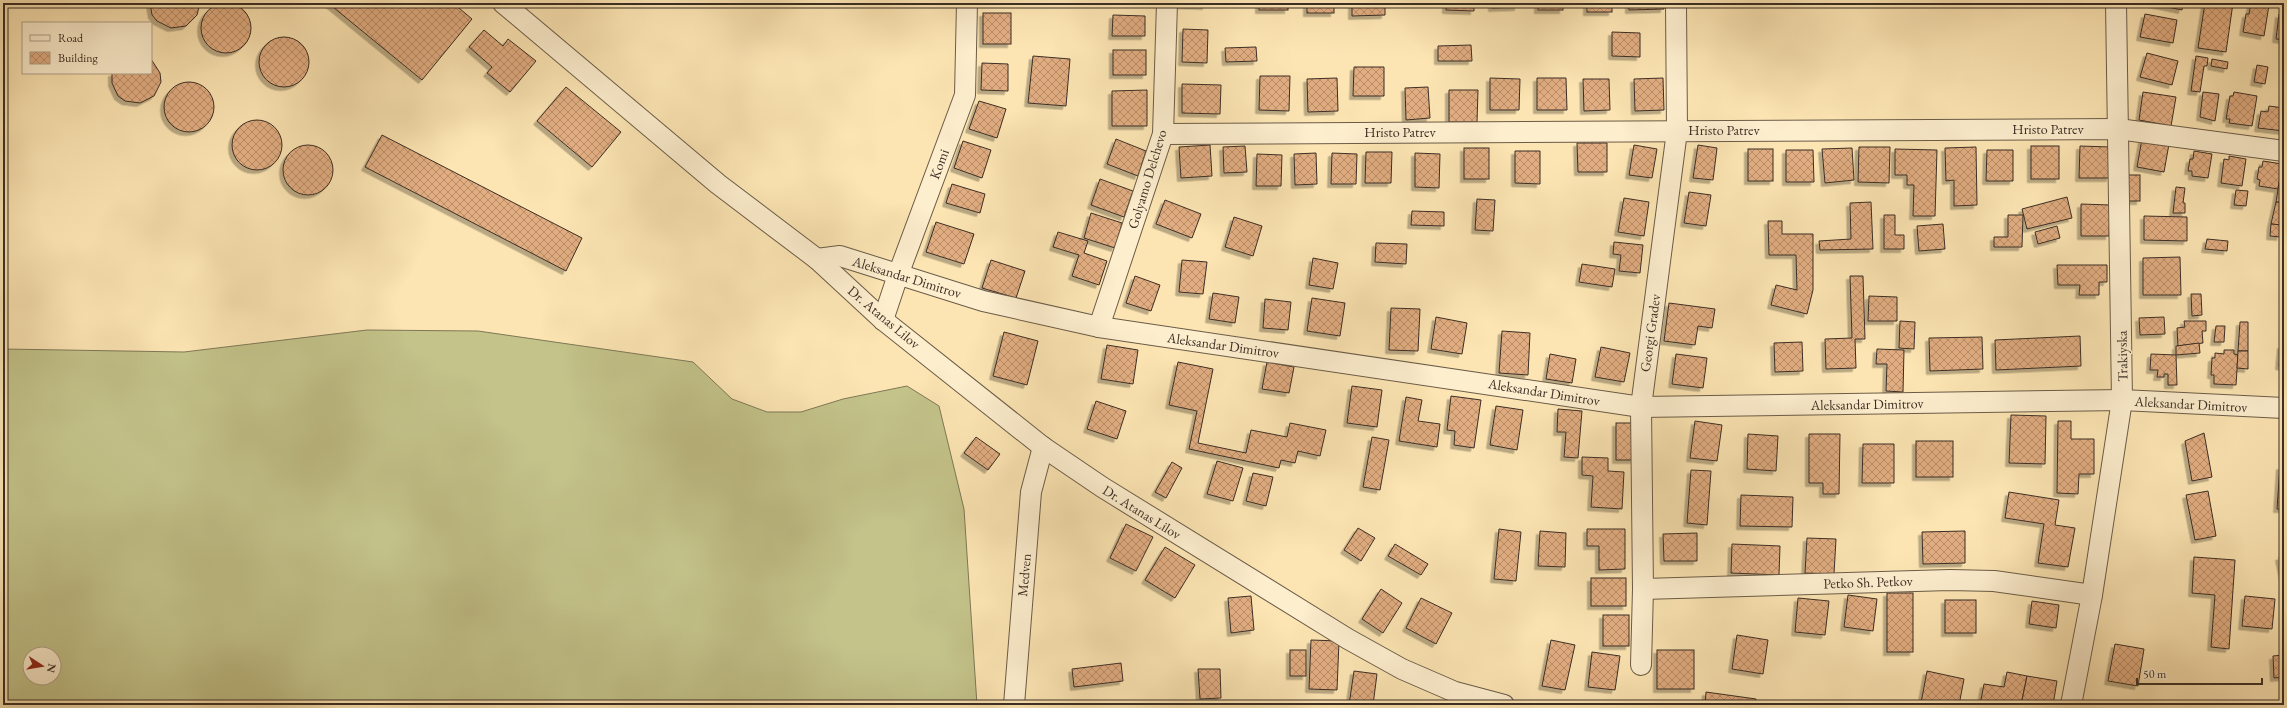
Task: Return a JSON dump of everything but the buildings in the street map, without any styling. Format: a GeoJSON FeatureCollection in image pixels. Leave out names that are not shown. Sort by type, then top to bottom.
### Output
{"type":"FeatureCollection","features":[{"type":"Feature","properties":{"kind":"street","name":"Dr. Atanas Lilov"},"geometry":{"type":"LineString","coordinates":[[503,3],[718,184],[817,259],[883,320],[1043,447],[1102,487],[1348,639],[1402,669],[1455,692],[1504,705]]}},
{"type":"Feature","properties":{"kind":"street","name":"Komi"},"geometry":{"type":"LineString","coordinates":[[883,320],[898,275],[965,95],[967,3]]}},
{"type":"Feature","properties":{"kind":"street","name":"Golyamo Delchevo"},"geometry":{"type":"LineString","coordinates":[[1099,327],[1163,134],[1167,3]]}},
{"type":"Feature","properties":{"kind":"street","name":"Georgi Gradev"},"geometry":{"type":"LineString","coordinates":[[1641,665],[1642,589],[1640,407],[1677,131],[1676,3]]}},
{"type":"Feature","properties":{"kind":"street","name":"Trakiyska"},"geometry":{"type":"LineString","coordinates":[[2071,705],[2092,595],[2122,400],[2116,3]]}},
{"type":"Feature","properties":{"kind":"street","name":"Hristo Patrev"},"geometry":{"type":"LineString","coordinates":[[1163,134],[2118,129],[2284,151]]}},
{"type":"Feature","properties":{"kind":"street","name":"Aleksandar Dimitrov"},"geometry":{"type":"LineString","coordinates":[[817,259],[840,256],[898,275],[1024,311],[1099,327],[1640,407],[2122,400],[2284,408]]}},
{"type":"Feature","properties":{"kind":"street","name":"Medven"},"geometry":{"type":"LineString","coordinates":[[1014,705],[1031,492],[1043,447]]}},
{"type":"Feature","properties":{"kind":"street","name":"Petko Sh. Petkov"},"geometry":{"type":"LineString","coordinates":[[1642,589],[1950,580],[1994,581],[2092,595]]}},
{"type":"Feature","properties":{"kind":"green space"},"geometry":{"type":"Polygon","coordinates":[[[367,330],[478,331],[693,362],[732,399],[767,412],[801,412],[843,399],[907,386],[939,406],[964,509],[977,705],[3,705],[3,349],[184,352],[367,330]]]}}]}
